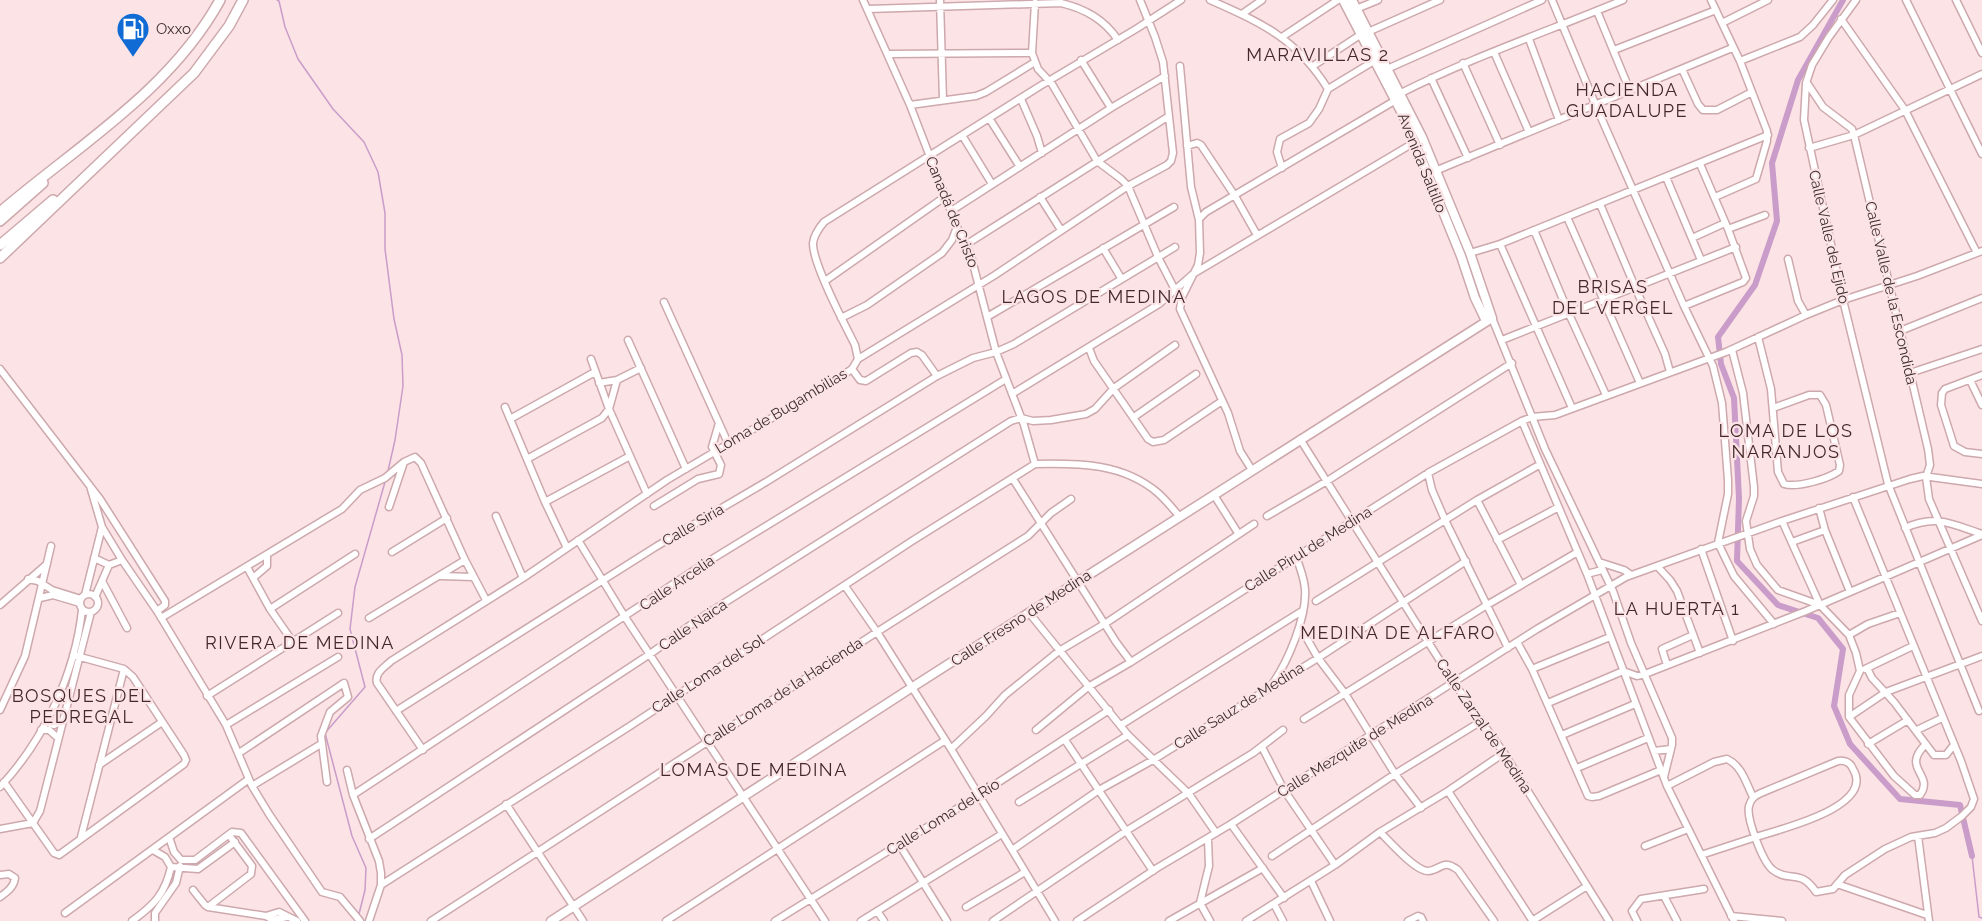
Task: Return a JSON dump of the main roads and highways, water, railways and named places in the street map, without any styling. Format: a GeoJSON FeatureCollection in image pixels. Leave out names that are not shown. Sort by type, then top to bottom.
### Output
{"type":"FeatureCollection","features":[{"type":"Feature","properties":{"kind":"main road"},"geometry":{"type":"LineString","coordinates":[[0,212],[110,124],[157,81],[194,41],[220,0]]}},
{"type":"Feature","properties":{"kind":"main road"},"geometry":{"type":"LineString","coordinates":[[0,258],[194,73],[229,26],[243,0]]}},
{"type":"Feature","properties":{"kind":"main road"},"geometry":{"type":"LineString","coordinates":[[0,221],[29,197],[66,159]]}},
{"type":"Feature","properties":{"kind":"main road"},"geometry":{"type":"LineString","coordinates":[[0,245],[62,192],[82,180]]}},
{"type":"Feature","properties":{"kind":"waterway"},"geometry":{"type":"LineString","coordinates":[[277,0],[298,59],[333,109],[364,142],[378,172],[385,213],[385,249],[394,319],[402,355],[403,386],[388,471]]}},
{"type":"Feature","properties":{"kind":"waterway"},"geometry":{"type":"LineString","coordinates":[[1843,0],[1798,80],[1772,163],[1777,221],[1755,285],[1718,337],[1721,364],[1734,398],[1739,498],[1737,561],[1778,605],[1818,618],[1843,649],[1834,706],[1850,744],[1900,799],[1960,805],[1972,856]]}},
{"type":"Feature","properties":{"kind":"waterway"},"geometry":{"type":"LineString","coordinates":[[359,914],[365,890],[366,868],[352,836],[325,733],[365,687],[350,629],[355,587],[385,482]]}},
{"type":"Feature","properties":{"kind":"waterway"},"geometry":{"type":"LineString","coordinates":[[1972,856],[1979,917],[1982,918]]}},
{"type":"Feature","properties":{"kind":"place","name":"Oxxo"},"geometry":{"type":"Point","coordinates":[133,58]}},
{"type":"Feature","properties":{"kind":"district","name":"MARAVILLAS 2"},"geometry":{"type":"Point","coordinates":[1318,54]}},
{"type":"Feature","properties":{"kind":"district","name":"HACIENDA GUADALUPE"},"geometry":{"type":"Point","coordinates":[1627,100]}},
{"type":"Feature","properties":{"kind":"district","name":"LAGOS DE MEDINA"},"geometry":{"type":"Point","coordinates":[1094,296]}},
{"type":"Feature","properties":{"kind":"district","name":"BRISAS DEL VERGEL"},"geometry":{"type":"Point","coordinates":[1613,296]}},
{"type":"Feature","properties":{"kind":"district","name":"LOMA DE LOS NARANJOS"},"geometry":{"type":"Point","coordinates":[1786,440]}},
{"type":"Feature","properties":{"kind":"district","name":"LA HUERTA 1"},"geometry":{"type":"Point","coordinates":[1677,608]}},
{"type":"Feature","properties":{"kind":"district","name":"MEDINA DE ALFARO"},"geometry":{"type":"Point","coordinates":[1398,632]}},
{"type":"Feature","properties":{"kind":"district","name":"RIVERA DE MEDINA"},"geometry":{"type":"Point","coordinates":[300,642]}},
{"type":"Feature","properties":{"kind":"district","name":"BOSQUES DEL PEDREGAL"},"geometry":{"type":"Point","coordinates":[82,705]}},
{"type":"Feature","properties":{"kind":"district","name":"LOMAS DE MEDINA"},"geometry":{"type":"Point","coordinates":[754,769]}}]}
